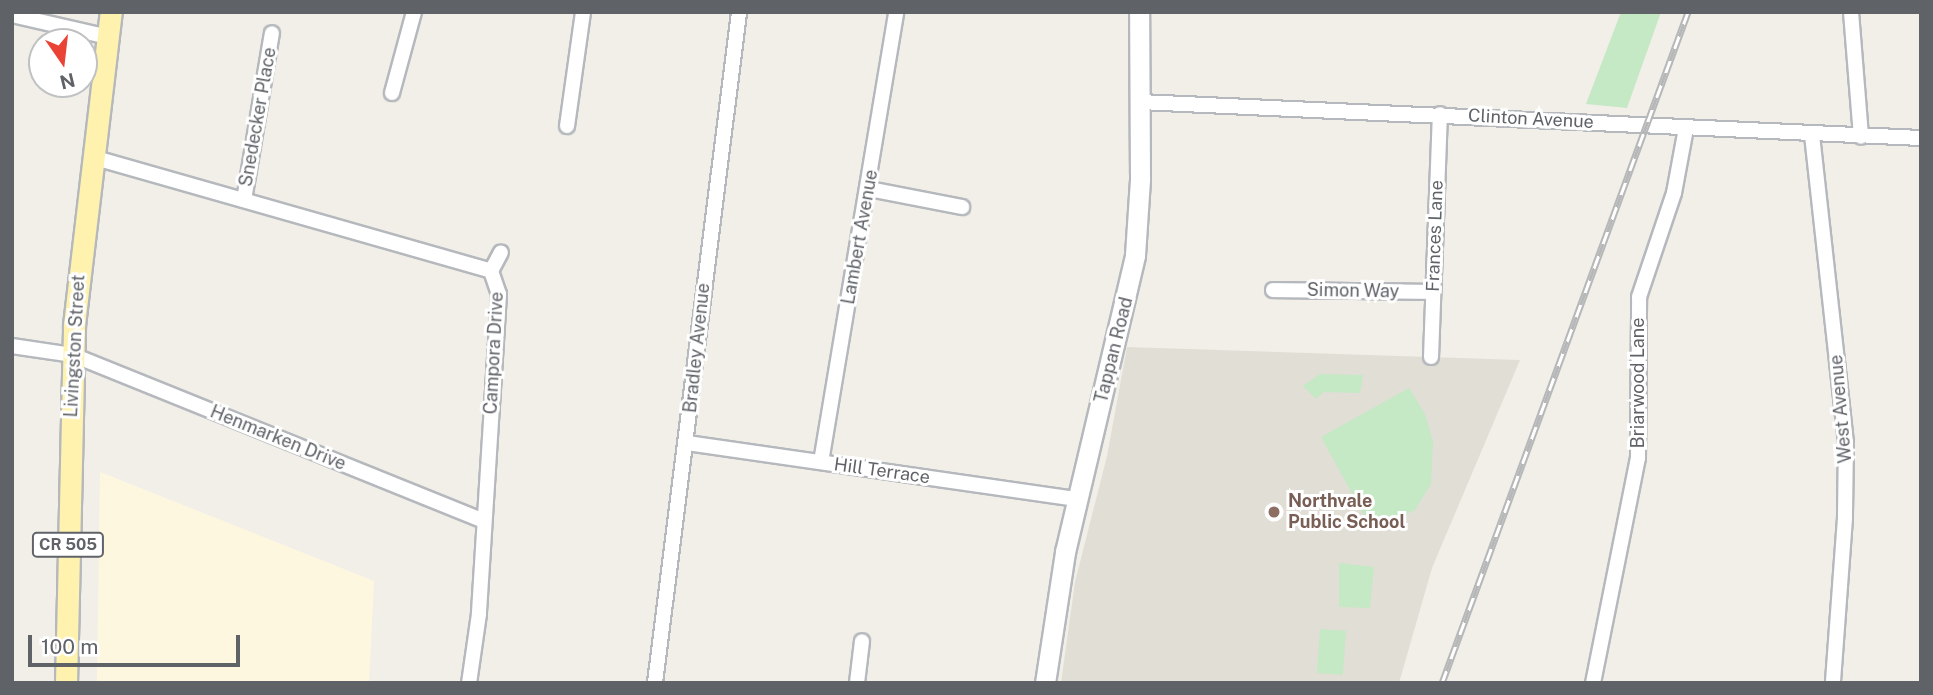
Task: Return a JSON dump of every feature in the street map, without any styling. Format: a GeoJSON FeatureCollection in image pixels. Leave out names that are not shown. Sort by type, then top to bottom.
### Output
{"type":"FeatureCollection","features":[{"type":"Feature","properties":{"kind":"main road","name":"Livingston Street"},"geometry":{"type":"LineString","coordinates":[[66,683],[72,355],[92,157],[111,12]]}},
{"type":"Feature","properties":{"kind":"street"},"geometry":{"type":"LineString","coordinates":[[391,93],[414,12]]}},
{"type":"Feature","properties":{"kind":"street"},"geometry":{"type":"LineString","coordinates":[[567,126],[583,12]]}},
{"type":"Feature","properties":{"kind":"street","name":"Bradley Avenue"},"geometry":{"type":"LineString","coordinates":[[655,683],[739,12]]}},
{"type":"Feature","properties":{"kind":"street","name":"Lambert Avenue"},"geometry":{"type":"LineString","coordinates":[[821,462],[869,189],[896,12]]}},
{"type":"Feature","properties":{"kind":"street","name":"Tappan Road"},"geometry":{"type":"LineString","coordinates":[[1045,683],[1051,629],[1077,499],[1135,255],[1140,102],[1139,12]]}},
{"type":"Feature","properties":{"kind":"street"},"geometry":{"type":"LineString","coordinates":[[1851,12],[1861,137]]}},
{"type":"Feature","properties":{"kind":"street"},"geometry":{"type":"LineString","coordinates":[[12,15],[108,37]]}},
{"type":"Feature","properties":{"kind":"street","name":"Snedecker Place"},"geometry":{"type":"LineString","coordinates":[[244,200],[272,33]]}},
{"type":"Feature","properties":{"kind":"street","name":"Clinton Avenue"},"geometry":{"type":"LineString","coordinates":[[1140,102],[1921,138]]}},
{"type":"Feature","properties":{"kind":"street","name":"Frances Lane"},"geometry":{"type":"LineString","coordinates":[[1431,357],[1440,114]]}},
{"type":"Feature","properties":{"kind":"street","name":"Briarwood Lane"},"geometry":{"type":"LineString","coordinates":[[1593,683],[1638,458],[1639,297],[1674,193],[1686,128]]}},
{"type":"Feature","properties":{"kind":"street","name":"West Avenue"},"geometry":{"type":"LineString","coordinates":[[1812,135],[1846,442],[1846,507],[1833,683]]}},
{"type":"Feature","properties":{"kind":"street","name":"Campora Drive"},"geometry":{"type":"LineString","coordinates":[[92,157],[491,271],[499,294],[479,614],[469,683]]}},
{"type":"Feature","properties":{"kind":"street"},"geometry":{"type":"LineString","coordinates":[[869,189],[962,207]]}},
{"type":"Feature","properties":{"kind":"street"},"geometry":{"type":"LineString","coordinates":[[491,271],[500,252]]}},
{"type":"Feature","properties":{"kind":"street","name":"Simon Way"},"geometry":{"type":"LineString","coordinates":[[1273,290],[1433,292]]}},
{"type":"Feature","properties":{"kind":"street","name":"Henmarken Drive"},"geometry":{"type":"LineString","coordinates":[[12,345],[72,355],[484,521]]}},
{"type":"Feature","properties":{"kind":"street","name":"Hill Terrace"},"geometry":{"type":"LineString","coordinates":[[687,443],[1077,499]]}},
{"type":"Feature","properties":{"kind":"street"},"geometry":{"type":"LineString","coordinates":[[857,683],[862,641]]}},
{"type":"Feature","properties":{"kind":"shaded area","name":"Northvale Public School"},"geometry":{"type":"Polygon","coordinates":[[[1127,347],[1520,360],[1432,568],[1399,683],[1061,683],[1075,582],[1107,456],[1127,347]]]}},
{"type":"Feature","properties":{"kind":"shaded area"},"geometry":{"type":"Polygon","coordinates":[[[100,472],[374,581],[369,683],[97,683],[100,472]]]}},
{"type":"Feature","properties":{"kind":"green space"},"geometry":{"type":"Polygon","coordinates":[[[1621,12],[1661,12],[1627,108],[1586,104],[1621,12]]]}},
{"type":"Feature","properties":{"kind":"green space"},"geometry":{"type":"Polygon","coordinates":[[[1320,374],[1363,375],[1360,393],[1324,392],[1316,399],[1303,386],[1320,374]]]}},
{"type":"Feature","properties":{"kind":"green space"},"geometry":{"type":"Polygon","coordinates":[[[1409,388],[1425,414],[1433,442],[1431,484],[1415,510],[1372,530],[1321,437],[1409,388]]]}},
{"type":"Feature","properties":{"kind":"green space"},"geometry":{"type":"Polygon","coordinates":[[[1339,563],[1374,567],[1370,608],[1339,607],[1339,563]]]}},
{"type":"Feature","properties":{"kind":"green space"},"geometry":{"type":"Polygon","coordinates":[[[1320,629],[1346,631],[1343,675],[1317,673],[1320,629]]]}},
{"type":"Feature","properties":{"kind":"railway"},"geometry":{"type":"LineString","coordinates":[[1442,683],[1688,12]]}},
{"type":"Feature","properties":{"kind":"place","name":"Northvale Public School"},"geometry":{"type":"Point","coordinates":[1274,512]}}]}
